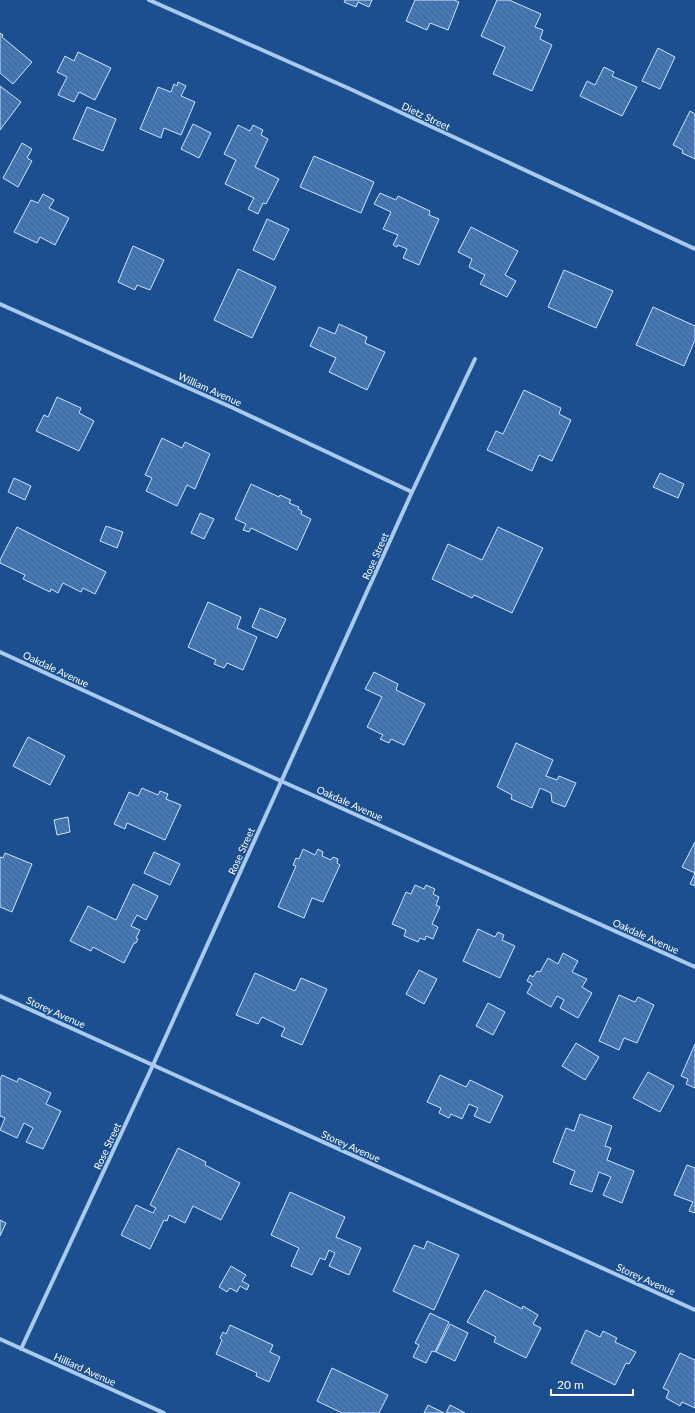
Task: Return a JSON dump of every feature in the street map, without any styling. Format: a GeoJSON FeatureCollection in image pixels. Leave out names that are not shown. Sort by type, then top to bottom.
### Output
{"type":"FeatureCollection","features":[{"type":"Feature","properties":{"kind":"street","name":"Dietz Street"},"geometry":{"type":"LineString","coordinates":[[149,0],[348,88],[695,249]]}},
{"type":"Feature","properties":{"kind":"street","name":"William Avenue"},"geometry":{"type":"LineString","coordinates":[[0,304],[231,407],[412,492]]}},
{"type":"Feature","properties":{"kind":"street","name":"Rose Street"},"geometry":{"type":"LineString","coordinates":[[21,1349],[153,1065],[412,492],[475,359]]}},
{"type":"Feature","properties":{"kind":"street","name":"Oakdale Avenue"},"geometry":{"type":"LineString","coordinates":[[0,652],[281,781],[695,967]]}},
{"type":"Feature","properties":{"kind":"street","name":"Storey Avenue"},"geometry":{"type":"LineString","coordinates":[[0,996],[695,1310]]}},
{"type":"Feature","properties":{"kind":"street","name":"Hilliard Avenue"},"geometry":{"type":"LineString","coordinates":[[0,1339],[164,1413]]}},
{"type":"Feature","properties":{"kind":"building"},"geometry":{"type":"Polygon","coordinates":[[[345,0],[372,0],[369,7],[358,2],[356,7],[344,2],[345,0]]]}},
{"type":"Feature","properties":{"kind":"building"},"geometry":{"type":"Polygon","coordinates":[[[415,0],[454,0],[459,2],[448,30],[430,23],[427,30],[406,21],[415,0]]]}},
{"type":"Feature","properties":{"kind":"building"},"geometry":{"type":"Polygon","coordinates":[[[497,0],[509,0],[541,14],[535,27],[543,30],[540,39],[552,45],[532,91],[493,74],[505,47],[481,36],[497,0]]]}},
{"type":"Feature","properties":{"kind":"building"},"geometry":{"type":"Polygon","coordinates":[[[0,33],[3,35],[2,37],[32,62],[13,84],[0,73],[0,33]]]}},
{"type":"Feature","properties":{"kind":"building"},"geometry":{"type":"Polygon","coordinates":[[[658,48],[675,57],[660,89],[642,81],[658,48]]]}},
{"type":"Feature","properties":{"kind":"building"},"geometry":{"type":"Polygon","coordinates":[[[78,52],[111,68],[95,100],[79,92],[74,102],[58,95],[67,77],[57,72],[65,56],[74,61],[78,52]]]}},
{"type":"Feature","properties":{"kind":"building"},"geometry":{"type":"Polygon","coordinates":[[[604,67],[614,72],[612,76],[637,87],[622,116],[580,96],[587,81],[595,85],[604,67]]]}},
{"type":"Feature","properties":{"kind":"building"},"geometry":{"type":"Polygon","coordinates":[[[178,82],[186,86],[181,96],[195,102],[181,135],[164,128],[161,138],[140,129],[158,87],[171,92],[174,84],[177,86],[178,82]]]}},
{"type":"Feature","properties":{"kind":"building"},"geometry":{"type":"Polygon","coordinates":[[[0,86],[21,102],[0,130],[0,86]]]}},
{"type":"Feature","properties":{"kind":"building"},"geometry":{"type":"Polygon","coordinates":[[[87,107],[116,119],[103,151],[73,139],[87,107]]]}},
{"type":"Feature","properties":{"kind":"building"},"geometry":{"type":"Polygon","coordinates":[[[690,111],[695,114],[695,159],[682,153],[683,150],[673,145],[690,111]]]}},
{"type":"Feature","properties":{"kind":"building"},"geometry":{"type":"Polygon","coordinates":[[[193,124],[211,133],[199,158],[181,149],[193,124]]]}},
{"type":"Feature","properties":{"kind":"building"},"geometry":{"type":"Polygon","coordinates":[[[238,125],[250,131],[253,125],[263,130],[261,135],[268,139],[255,167],[279,179],[266,204],[263,203],[258,214],[248,209],[254,198],[225,184],[236,160],[224,154],[238,125]]]}},
{"type":"Feature","properties":{"kind":"building"},"geometry":{"type":"Polygon","coordinates":[[[22,143],[32,149],[27,158],[32,161],[18,187],[3,178],[22,143]]]}},
{"type":"Feature","properties":{"kind":"building"},"geometry":{"type":"Polygon","coordinates":[[[314,156],[374,182],[361,213],[300,187],[314,156]]]}},
{"type":"Feature","properties":{"kind":"building"},"geometry":{"type":"Polygon","coordinates":[[[380,193],[396,200],[398,196],[430,211],[429,215],[439,219],[419,265],[403,258],[407,249],[398,245],[397,247],[393,245],[398,235],[383,229],[391,212],[374,204],[380,193]]]}},
{"type":"Feature","properties":{"kind":"building"},"geometry":{"type":"Polygon","coordinates":[[[43,194],[54,200],[49,208],[69,218],[55,245],[40,237],[37,243],[14,232],[31,200],[38,203],[43,194]]]}},
{"type":"Feature","properties":{"kind":"building"},"geometry":{"type":"Polygon","coordinates":[[[267,219],[289,229],[274,260],[253,250],[267,219]]]}},
{"type":"Feature","properties":{"kind":"building"},"geometry":{"type":"Polygon","coordinates":[[[471,227],[518,251],[505,275],[516,281],[507,297],[480,284],[485,275],[469,267],[472,259],[458,252],[471,227]]]}},
{"type":"Feature","properties":{"kind":"building"},"geometry":{"type":"Polygon","coordinates":[[[133,246],[164,260],[150,290],[137,285],[135,290],[118,282],[133,246]]]}},
{"type":"Feature","properties":{"kind":"building"},"geometry":{"type":"Polygon","coordinates":[[[238,269],[276,287],[252,338],[214,320],[238,269]]]}},
{"type":"Feature","properties":{"kind":"building"},"geometry":{"type":"Polygon","coordinates":[[[564,270],[613,291],[596,328],[548,307],[564,270]]]}},
{"type":"Feature","properties":{"kind":"building"},"geometry":{"type":"Polygon","coordinates":[[[653,307],[695,326],[695,340],[684,366],[636,345],[653,307]]]}},
{"type":"Feature","properties":{"kind":"building"},"geometry":{"type":"Polygon","coordinates":[[[339,324],[367,337],[365,343],[385,352],[367,390],[329,372],[336,358],[310,346],[319,327],[335,334],[339,324]]]}},
{"type":"Feature","properties":{"kind":"building"},"geometry":{"type":"Polygon","coordinates":[[[524,390],[561,408],[559,414],[571,420],[552,461],[539,455],[532,471],[487,450],[496,431],[503,434],[524,390]]]}},
{"type":"Feature","properties":{"kind":"building"},"geometry":{"type":"Polygon","coordinates":[[[57,397],[81,408],[79,413],[94,421],[79,451],[36,431],[44,415],[48,417],[57,397]]]}},
{"type":"Feature","properties":{"kind":"building"},"geometry":{"type":"Polygon","coordinates":[[[162,438],[182,448],[185,442],[210,454],[195,489],[187,485],[177,506],[146,491],[152,478],[145,475],[162,438]]]}},
{"type":"Feature","properties":{"kind":"building"},"geometry":{"type":"Polygon","coordinates":[[[660,473],[684,484],[678,498],[653,487],[660,473]]]}},
{"type":"Feature","properties":{"kind":"building"},"geometry":{"type":"Polygon","coordinates":[[[14,478],[31,486],[25,500],[8,492],[14,478]]]}},
{"type":"Feature","properties":{"kind":"building"},"geometry":{"type":"Polygon","coordinates":[[[251,484],[279,497],[280,495],[291,500],[289,503],[299,507],[298,509],[302,511],[301,514],[311,519],[297,550],[251,528],[249,532],[243,530],[246,524],[235,519],[251,484]]]}},
{"type":"Feature","properties":{"kind":"building"},"geometry":{"type":"Polygon","coordinates":[[[200,513],[214,519],[204,539],[191,533],[200,513]]]}},
{"type":"Feature","properties":{"kind":"building"},"geometry":{"type":"Polygon","coordinates":[[[106,526],[123,532],[117,548],[100,541],[106,526]]]}},
{"type":"Feature","properties":{"kind":"building"},"geometry":{"type":"Polygon","coordinates":[[[17,527],[106,572],[95,594],[83,588],[81,592],[63,583],[58,593],[51,589],[50,592],[23,579],[25,575],[0,563],[0,560],[17,527]]]}},
{"type":"Feature","properties":{"kind":"building"},"geometry":{"type":"Polygon","coordinates":[[[498,527],[543,548],[512,613],[474,595],[472,598],[432,579],[448,544],[482,560],[498,527]]]}},
{"type":"Feature","properties":{"kind":"building"},"geometry":{"type":"Polygon","coordinates":[[[208,602],[241,617],[237,628],[257,637],[243,670],[227,663],[224,668],[214,664],[216,660],[188,647],[208,602]]]}},
{"type":"Feature","properties":{"kind":"building"},"geometry":{"type":"Polygon","coordinates":[[[260,608],[286,619],[277,638],[252,627],[260,608]]]}},
{"type":"Feature","properties":{"kind":"building"},"geometry":{"type":"Polygon","coordinates":[[[374,672],[398,684],[396,690],[425,704],[404,745],[391,739],[389,743],[380,739],[383,735],[367,727],[382,697],[365,689],[374,672]]]}},
{"type":"Feature","properties":{"kind":"building"},"geometry":{"type":"Polygon","coordinates":[[[28,737],[65,756],[50,785],[13,766],[28,737]]]}},
{"type":"Feature","properties":{"kind":"building"},"geometry":{"type":"Polygon","coordinates":[[[516,743],[553,760],[546,776],[557,780],[559,776],[576,783],[565,807],[552,802],[551,793],[540,788],[532,808],[511,799],[512,795],[497,787],[516,743]]]}},
{"type":"Feature","properties":{"kind":"building"},"geometry":{"type":"Polygon","coordinates":[[[142,788],[158,795],[160,791],[168,794],[166,799],[181,805],[165,840],[127,823],[125,829],[114,824],[129,792],[138,796],[142,788]]]}},
{"type":"Feature","properties":{"kind":"building"},"geometry":{"type":"Polygon","coordinates":[[[68,817],[70,832],[57,835],[54,820],[68,817]]]}},
{"type":"Feature","properties":{"kind":"building"},"geometry":{"type":"Polygon","coordinates":[[[695,842],[695,873],[682,867],[695,842]]]}},
{"type":"Feature","properties":{"kind":"building"},"geometry":{"type":"Polygon","coordinates":[[[303,849],[315,855],[318,849],[323,852],[322,856],[331,860],[333,857],[338,859],[337,863],[340,865],[323,902],[312,898],[304,918],[278,907],[296,866],[293,865],[296,858],[299,859],[303,849]]]}},
{"type":"Feature","properties":{"kind":"building"},"geometry":{"type":"Polygon","coordinates":[[[154,852],[180,864],[170,885],[144,873],[154,852]]]}},
{"type":"Feature","properties":{"kind":"building"},"geometry":{"type":"Polygon","coordinates":[[[5,853],[32,864],[12,912],[0,907],[0,857],[3,858],[5,853]]]}},
{"type":"Feature","properties":{"kind":"building"},"geometry":{"type":"Polygon","coordinates":[[[695,873],[695,886],[690,884],[695,873]]]}},
{"type":"Feature","properties":{"kind":"building"},"geometry":{"type":"Polygon","coordinates":[[[133,884],[158,896],[146,920],[137,915],[131,926],[140,930],[136,938],[138,939],[136,943],[134,943],[124,963],[93,947],[91,951],[70,941],[88,906],[116,920],[133,884]]]}},
{"type":"Feature","properties":{"kind":"building"},"geometry":{"type":"Polygon","coordinates":[[[415,885],[424,889],[426,885],[435,889],[433,894],[439,897],[436,905],[440,907],[432,924],[438,927],[433,939],[426,936],[425,940],[420,938],[418,942],[404,936],[406,930],[392,924],[406,892],[411,894],[415,885]]]}},
{"type":"Feature","properties":{"kind":"building"},"geometry":{"type":"Polygon","coordinates":[[[478,929],[495,937],[498,932],[504,935],[502,940],[515,946],[500,978],[463,961],[478,929]]]}},
{"type":"Feature","properties":{"kind":"building"},"geometry":{"type":"Polygon","coordinates":[[[563,953],[578,961],[572,972],[587,979],[582,987],[592,993],[578,1018],[560,1008],[564,1000],[557,996],[551,1007],[527,993],[532,984],[527,981],[530,975],[533,977],[537,971],[540,972],[548,958],[558,964],[563,953]]]}},
{"type":"Feature","properties":{"kind":"building"},"geometry":{"type":"Polygon","coordinates":[[[419,970],[437,979],[424,1004],[406,994],[419,970]]]}},
{"type":"Feature","properties":{"kind":"building"},"geometry":{"type":"Polygon","coordinates":[[[255,973],[295,991],[301,978],[327,989],[302,1045],[281,1036],[285,1028],[262,1017],[258,1024],[236,1015],[255,973]]]}},
{"type":"Feature","properties":{"kind":"building"},"geometry":{"type":"Polygon","coordinates":[[[619,995],[635,1002],[638,997],[654,1005],[637,1043],[624,1038],[619,1050],[599,1041],[619,995]]]}},
{"type":"Feature","properties":{"kind":"building"},"geometry":{"type":"Polygon","coordinates":[[[488,1003],[505,1012],[493,1035],[476,1026],[488,1003]]]}},
{"type":"Feature","properties":{"kind":"building"},"geometry":{"type":"Polygon","coordinates":[[[576,1043],[599,1057],[585,1080],[562,1066],[576,1043]]]}},
{"type":"Feature","properties":{"kind":"building"},"geometry":{"type":"Polygon","coordinates":[[[695,1044],[695,1088],[686,1084],[688,1079],[681,1076],[695,1044]]]}},
{"type":"Feature","properties":{"kind":"building"},"geometry":{"type":"Polygon","coordinates":[[[648,1072],[674,1086],[660,1112],[633,1098],[648,1072]]]}},
{"type":"Feature","properties":{"kind":"building"},"geometry":{"type":"Polygon","coordinates":[[[2,1075],[17,1082],[19,1078],[51,1093],[46,1104],[61,1111],[43,1149],[26,1142],[33,1128],[24,1123],[17,1138],[0,1130],[5,1118],[0,1116],[0,1080],[2,1075]]]}},
{"type":"Feature","properties":{"kind":"building"},"geometry":{"type":"Polygon","coordinates":[[[440,1075],[466,1087],[470,1080],[503,1096],[490,1123],[474,1116],[478,1108],[469,1104],[462,1119],[451,1114],[449,1118],[439,1113],[441,1108],[427,1102],[440,1075]]]}},
{"type":"Feature","properties":{"kind":"building"},"geometry":{"type":"Polygon","coordinates":[[[580,1114],[612,1126],[605,1146],[611,1148],[607,1160],[634,1171],[622,1203],[603,1195],[611,1177],[599,1172],[592,1192],[570,1184],[575,1171],[553,1162],[566,1128],[574,1131],[580,1114]]]}},
{"type":"Feature","properties":{"kind":"building"},"geometry":{"type":"Polygon","coordinates":[[[178,1148],[206,1162],[205,1165],[240,1183],[221,1220],[193,1206],[185,1223],[169,1215],[167,1221],[164,1220],[150,1249],[121,1235],[136,1205],[153,1213],[156,1208],[150,1205],[178,1148]]]}},
{"type":"Feature","properties":{"kind":"building"},"geometry":{"type":"Polygon","coordinates":[[[687,1165],[695,1168],[695,1213],[689,1211],[693,1202],[674,1195],[687,1165]]]}},
{"type":"Feature","properties":{"kind":"building"},"geometry":{"type":"Polygon","coordinates":[[[290,1192],[345,1217],[336,1237],[361,1248],[349,1275],[329,1266],[335,1253],[329,1250],[325,1260],[320,1258],[312,1275],[291,1266],[299,1248],[271,1235],[290,1192]]]}},
{"type":"Feature","properties":{"kind":"building"},"geometry":{"type":"Polygon","coordinates":[[[0,1220],[6,1223],[0,1236],[0,1220]]]}},
{"type":"Feature","properties":{"kind":"building"},"geometry":{"type":"Polygon","coordinates":[[[427,1241],[459,1255],[434,1310],[393,1291],[414,1245],[424,1249],[427,1241]]]}},
{"type":"Feature","properties":{"kind":"building"},"geometry":{"type":"Polygon","coordinates":[[[231,1266],[246,1275],[242,1281],[249,1285],[247,1290],[240,1286],[237,1292],[230,1288],[227,1292],[219,1287],[231,1266]]]}},
{"type":"Feature","properties":{"kind":"building"},"geometry":{"type":"Polygon","coordinates":[[[485,1290],[522,1309],[523,1306],[538,1315],[533,1324],[541,1328],[526,1358],[494,1342],[496,1337],[467,1322],[485,1290]]]}},
{"type":"Feature","properties":{"kind":"building"},"geometry":{"type":"Polygon","coordinates":[[[430,1313],[449,1322],[435,1352],[432,1351],[426,1363],[413,1357],[419,1345],[415,1343],[430,1313]]]}},
{"type":"Feature","properties":{"kind":"building"},"geometry":{"type":"Polygon","coordinates":[[[450,1324],[468,1333],[455,1361],[436,1352],[450,1324]]]}},
{"type":"Feature","properties":{"kind":"building"},"geometry":{"type":"Polygon","coordinates":[[[230,1325],[273,1345],[270,1352],[280,1357],[269,1382],[256,1376],[257,1373],[216,1354],[222,1340],[220,1338],[223,1332],[226,1334],[230,1325]]]}},
{"type":"Feature","properties":{"kind":"building"},"geometry":{"type":"Polygon","coordinates":[[[586,1330],[600,1337],[603,1331],[617,1338],[615,1342],[636,1352],[629,1364],[626,1363],[615,1385],[571,1363],[586,1330]]]}},
{"type":"Feature","properties":{"kind":"building"},"geometry":{"type":"Polygon","coordinates":[[[680,1353],[695,1360],[695,1408],[682,1402],[680,1406],[666,1398],[669,1391],[663,1388],[680,1353]]]}},
{"type":"Feature","properties":{"kind":"building"},"geometry":{"type":"Polygon","coordinates":[[[332,1368],[388,1395],[379,1413],[342,1413],[317,1401],[332,1368]]]}},
{"type":"Feature","properties":{"kind":"building"},"geometry":{"type":"Polygon","coordinates":[[[428,1405],[444,1413],[424,1413],[428,1405]]]}},
{"type":"Feature","properties":{"kind":"building"},"geometry":{"type":"Polygon","coordinates":[[[450,1405],[465,1413],[446,1413],[450,1405]]]}}]}
